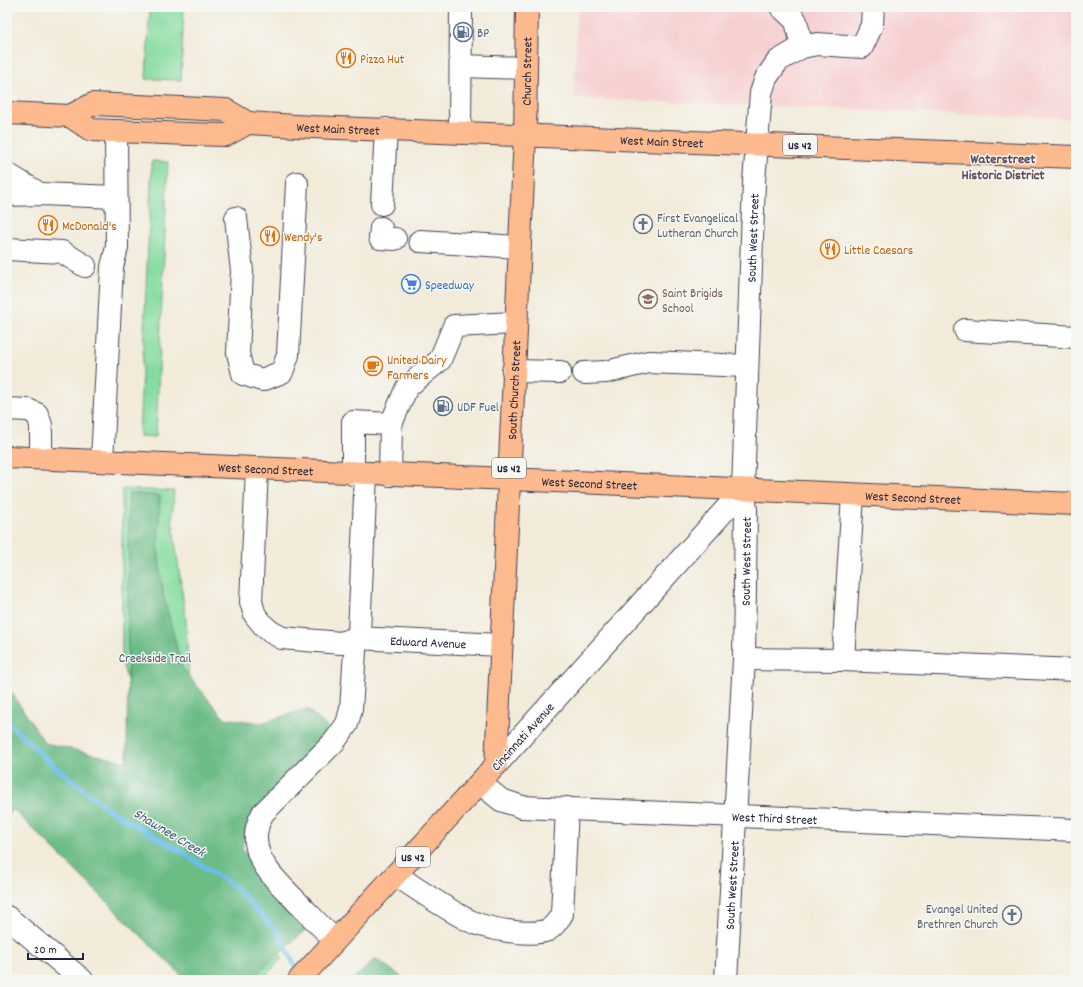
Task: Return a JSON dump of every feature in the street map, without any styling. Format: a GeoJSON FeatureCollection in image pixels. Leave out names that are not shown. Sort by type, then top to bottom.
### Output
{"type":"FeatureCollection","features":[{"type":"Feature","properties":{"kind":"main road","name":"Church Street"},"geometry":{"type":"LineString","coordinates":[[525,135],[527,7]]}},
{"type":"Feature","properties":{"kind":"main road","name":"West Main Street"},"geometry":{"type":"LineString","coordinates":[[70,116],[93,104],[226,110],[248,123],[1076,157]]}},
{"type":"Feature","properties":{"kind":"main road"},"geometry":{"type":"LineString","coordinates":[[7,112],[70,116],[91,130],[226,135],[248,123]]}},
{"type":"Feature","properties":{"kind":"main road","name":"South Church Street"},"geometry":{"type":"LineString","coordinates":[[496,765],[525,135]]}},
{"type":"Feature","properties":{"kind":"main road","name":"West Second Street"},"geometry":{"type":"LineString","coordinates":[[7,457],[359,474],[1076,504]]}},
{"type":"Feature","properties":{"kind":"main road","name":"Cincinnati Avenue"},"geometry":{"type":"LineString","coordinates":[[299,980],[496,765]]}},
{"type":"Feature","properties":{"kind":"street"},"geometry":{"type":"LineString","coordinates":[[460,132],[461,7]]}},
{"type":"Feature","properties":{"kind":"street"},"geometry":{"type":"LineString","coordinates":[[781,7],[796,21],[802,47],[818,44],[862,48],[872,25],[873,7]]}},
{"type":"Feature","properties":{"kind":"street","name":"South West Street"},"geometry":{"type":"LineString","coordinates":[[726,980],[744,659],[746,509],[743,490],[754,182],[761,93],[766,78],[778,61],[802,47]]}},
{"type":"Feature","properties":{"kind":"street"},"geometry":{"type":"LineString","coordinates":[[460,66],[526,68]]}},
{"type":"Feature","properties":{"kind":"street"},"geometry":{"type":"LineString","coordinates":[[382,204],[386,129]]}},
{"type":"Feature","properties":{"kind":"street"},"geometry":{"type":"LineString","coordinates":[[102,461],[112,266],[117,247],[116,131]]}},
{"type":"Feature","properties":{"kind":"street"},"geometry":{"type":"LineString","coordinates":[[7,174],[25,194]]}},
{"type":"Feature","properties":{"kind":"street"},"geometry":{"type":"LineString","coordinates":[[236,218],[242,271],[238,353],[244,374],[262,380],[282,372],[288,355],[297,183]]}},
{"type":"Feature","properties":{"kind":"street"},"geometry":{"type":"LineString","coordinates":[[7,185],[25,194],[116,197]]}},
{"type":"Feature","properties":{"kind":"street"},"geometry":{"type":"LineString","coordinates":[[420,241],[519,247]]}},
{"type":"Feature","properties":{"kind":"street"},"geometry":{"type":"LineString","coordinates":[[7,249],[62,252],[85,266]]}},
{"type":"Feature","properties":{"kind":"street"},"geometry":{"type":"LineString","coordinates":[[390,475],[391,424],[407,387],[440,360],[454,326],[516,323]]}},
{"type":"Feature","properties":{"kind":"street"},"geometry":{"type":"LineString","coordinates":[[965,330],[1076,337]]}},
{"type":"Feature","properties":{"kind":"street"},"geometry":{"type":"LineString","coordinates":[[584,373],[606,372],[649,362],[747,366]]}},
{"type":"Feature","properties":{"kind":"street"},"geometry":{"type":"LineString","coordinates":[[513,371],[560,372]]}},
{"type":"Feature","properties":{"kind":"street"},"geometry":{"type":"LineString","coordinates":[[7,409],[28,410],[37,414],[41,425],[41,458]]}},
{"type":"Feature","properties":{"kind":"street"},"geometry":{"type":"LineString","coordinates":[[332,943],[316,923],[275,880],[263,863],[254,836],[257,824],[263,813],[334,742],[346,724],[351,709],[356,638],[359,634],[359,474],[353,422],[391,424]]}},
{"type":"Feature","properties":{"kind":"street","name":"Edward Avenue"},"geometry":{"type":"LineString","coordinates":[[257,469],[250,592],[255,615],[271,632],[282,638],[341,643],[356,638],[501,645]]}},
{"type":"Feature","properties":{"kind":"street","name":"Cincinnati Avenue"},"geometry":{"type":"LineString","coordinates":[[496,765],[743,490]]}},
{"type":"Feature","properties":{"kind":"street"},"geometry":{"type":"LineString","coordinates":[[843,660],[853,495]]}},
{"type":"Feature","properties":{"kind":"street"},"geometry":{"type":"LineString","coordinates":[[744,659],[843,660],[1076,670]]}},
{"type":"Feature","properties":{"kind":"street","name":"West Third Street"},"geometry":{"type":"LineString","coordinates":[[480,783],[495,796],[511,804],[522,807],[1076,830]]}},
{"type":"Feature","properties":{"kind":"street"},"geometry":{"type":"LineString","coordinates":[[396,875],[470,921],[493,928],[514,931],[540,932],[548,929],[556,924],[562,914],[567,808]]}},
{"type":"Feature","properties":{"kind":"street"},"geometry":{"type":"LineString","coordinates":[[7,917],[82,980]]}},
{"type":"Feature","properties":{"kind":"shaded area"},"geometry":{"type":"Polygon","coordinates":[[[577,7],[1076,7],[1076,119],[574,98],[577,7]]]}},
{"type":"Feature","properties":{"kind":"green space"},"geometry":{"type":"Polygon","coordinates":[[[150,7],[184,7],[181,80],[146,79],[150,7]]]}},
{"type":"Feature","properties":{"kind":"green space"},"geometry":{"type":"Polygon","coordinates":[[[152,161],[168,162],[156,437],[139,436],[152,161]]]}},
{"type":"Feature","properties":{"kind":"green space","name":"Creekside Trail"},"geometry":{"type":"Polygon","coordinates":[[[122,489],[174,491],[172,519],[186,621],[190,706],[228,850],[282,958],[262,980],[221,980],[177,863],[122,662],[122,489]]]}},
{"type":"Feature","properties":{"kind":"green space"},"geometry":{"type":"Polygon","coordinates":[[[129,493],[160,496],[158,548],[163,594],[182,668],[224,718],[261,723],[307,709],[332,731],[247,822],[242,849],[305,930],[251,980],[186,980],[13,809],[7,816],[7,686],[45,743],[127,762],[129,493]]]}},
{"type":"Feature","properties":{"kind":"green space"},"geometry":{"type":"Polygon","coordinates":[[[376,959],[406,980],[352,980],[376,959]]]}},
{"type":"Feature","properties":{"kind":"waterway","name":"Shawnee Creek"},"geometry":{"type":"LineString","coordinates":[[7,722],[53,765],[109,810],[185,854],[235,887],[279,934],[299,974]]}},
{"type":"Feature","properties":{"kind":"place","name":"BP"},"geometry":{"type":"Point","coordinates":[463,32]}},
{"type":"Feature","properties":{"kind":"place","name":"Pizza Hut"},"geometry":{"type":"Point","coordinates":[346,58]}},
{"type":"Feature","properties":{"kind":"place","name":"First Evangelical Lutheran Church"},"geometry":{"type":"Point","coordinates":[643,224]}},
{"type":"Feature","properties":{"kind":"place","name":"McDonald's"},"geometry":{"type":"Point","coordinates":[48,225]}},
{"type":"Feature","properties":{"kind":"place","name":"Wendy's"},"geometry":{"type":"Point","coordinates":[270,236]}},
{"type":"Feature","properties":{"kind":"place","name":"Little Caesars"},"geometry":{"type":"Point","coordinates":[830,249]}},
{"type":"Feature","properties":{"kind":"place","name":"Speedway"},"geometry":{"type":"Point","coordinates":[411,284]}},
{"type":"Feature","properties":{"kind":"place","name":"Saint Brigids School"},"geometry":{"type":"Point","coordinates":[648,299]}},
{"type":"Feature","properties":{"kind":"place","name":"United Dairy Farmers"},"geometry":{"type":"Point","coordinates":[373,366]}},
{"type":"Feature","properties":{"kind":"place","name":"UDF Fuel"},"geometry":{"type":"Point","coordinates":[443,406]}},
{"type":"Feature","properties":{"kind":"place","name":"Evangel United Brethren Church"},"geometry":{"type":"Point","coordinates":[1012,915]}},
{"type":"Feature","properties":{"kind":"district","name":"Waterstreet Historic District"},"geometry":{"type":"Point","coordinates":[1003,166]}}]}
